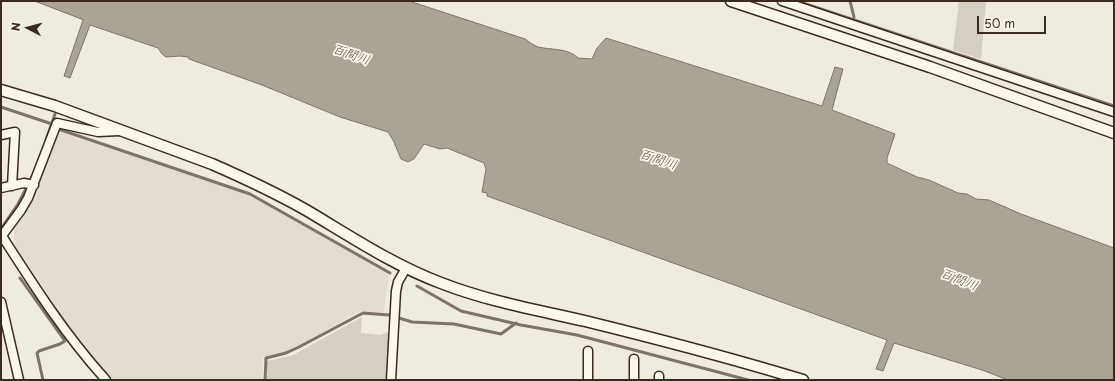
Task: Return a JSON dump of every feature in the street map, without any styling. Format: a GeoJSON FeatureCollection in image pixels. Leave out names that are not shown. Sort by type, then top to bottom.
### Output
{"type":"FeatureCollection","features":[{"type":"Feature","properties":{"kind":"street"},"geometry":{"type":"LineString","coordinates":[[731,1],[930,67],[1114,133]]}},
{"type":"Feature","properties":{"kind":"street"},"geometry":{"type":"LineString","coordinates":[[782,1],[1114,112]]}},
{"type":"Feature","properties":{"kind":"street"},"geometry":{"type":"LineString","coordinates":[[1,90],[55,106],[212,164],[305,209],[357,241],[406,268],[440,283],[486,297],[621,330],[768,369],[803,380]]}},
{"type":"Feature","properties":{"kind":"street"},"geometry":{"type":"LineString","coordinates":[[106,380],[44,301],[2,236],[21,210],[30,184],[57,123],[98,132],[120,130]]}},
{"type":"Feature","properties":{"kind":"street"},"geometry":{"type":"LineString","coordinates":[[1,135],[15,132],[12,186]]}},
{"type":"Feature","properties":{"kind":"street"},"geometry":{"type":"LineString","coordinates":[[1,188],[30,184]]}},
{"type":"Feature","properties":{"kind":"street"},"geometry":{"type":"LineString","coordinates":[[391,380],[396,291],[398,282],[406,268]]}},
{"type":"Feature","properties":{"kind":"street"},"geometry":{"type":"LineString","coordinates":[[1,302],[19,380]]}},
{"type":"Feature","properties":{"kind":"street"},"geometry":{"type":"LineString","coordinates":[[588,351],[588,380]]}},
{"type":"Feature","properties":{"kind":"street"},"geometry":{"type":"LineString","coordinates":[[634,360],[634,380]]}},
{"type":"Feature","properties":{"kind":"shaded area"},"geometry":{"type":"Polygon","coordinates":[[[959,1],[986,1],[981,59],[953,50],[959,1]]]}},
{"type":"Feature","properties":{"kind":"shaded area"},"geometry":{"type":"Polygon","coordinates":[[[57,131],[248,195],[389,274],[384,313],[360,311],[289,351],[263,357],[262,380],[112,380],[71,331],[44,293],[14,244],[14,230],[36,194],[57,131]]]}},
{"type":"Feature","properties":{"kind":"shaded area"},"geometry":{"type":"Polygon","coordinates":[[[362,317],[361,333],[380,335],[391,331],[388,380],[267,380],[267,361],[291,356],[362,317]]]}},
{"type":"Feature","properties":{"kind":"water","name":"百間川"},"geometry":{"type":"Polygon","coordinates":[[[35,1],[409,1],[525,39],[538,47],[570,52],[578,58],[592,59],[597,48],[606,38],[822,106],[835,67],[843,69],[832,110],[895,134],[887,158],[887,163],[917,177],[929,180],[958,193],[967,194],[976,199],[989,200],[1021,214],[1114,248],[1114,380],[1008,380],[982,370],[894,343],[883,371],[876,369],[887,340],[487,196],[487,193],[482,192],[486,169],[484,163],[447,148],[440,149],[424,144],[414,159],[408,162],[401,159],[388,132],[340,117],[262,85],[189,59],[188,57],[166,57],[158,48],[90,25],[70,78],[64,76],[83,20],[35,1]]]}},
{"type":"Feature","properties":{"kind":"waterway"},"geometry":{"type":"LineString","coordinates":[[797,1],[1114,106]]}},
{"type":"Feature","properties":{"kind":"waterway"},"geometry":{"type":"LineString","coordinates":[[850,1],[854,17],[853,21]]}},
{"type":"Feature","properties":{"kind":"waterway"},"geometry":{"type":"LineString","coordinates":[[1,107],[52,124]]}},
{"type":"Feature","properties":{"kind":"waterway"},"geometry":{"type":"LineString","coordinates":[[46,140],[55,114]]}},
{"type":"Feature","properties":{"kind":"waterway"},"geometry":{"type":"LineString","coordinates":[[58,129],[250,194],[390,273]]}},
{"type":"Feature","properties":{"kind":"waterway"},"geometry":{"type":"LineString","coordinates":[[1,229],[18,204],[33,175]]}},
{"type":"Feature","properties":{"kind":"waterway"},"geometry":{"type":"LineString","coordinates":[[20,278],[65,341],[37,353],[43,380]]}},
{"type":"Feature","properties":{"kind":"waterway"},"geometry":{"type":"LineString","coordinates":[[417,286],[461,311],[521,325],[577,335],[748,380]]}},
{"type":"Feature","properties":{"kind":"waterway"},"geometry":{"type":"LineString","coordinates":[[265,380],[266,358],[286,353],[299,347],[363,313],[389,315],[412,322],[454,324],[501,334],[516,323]]}}]}
